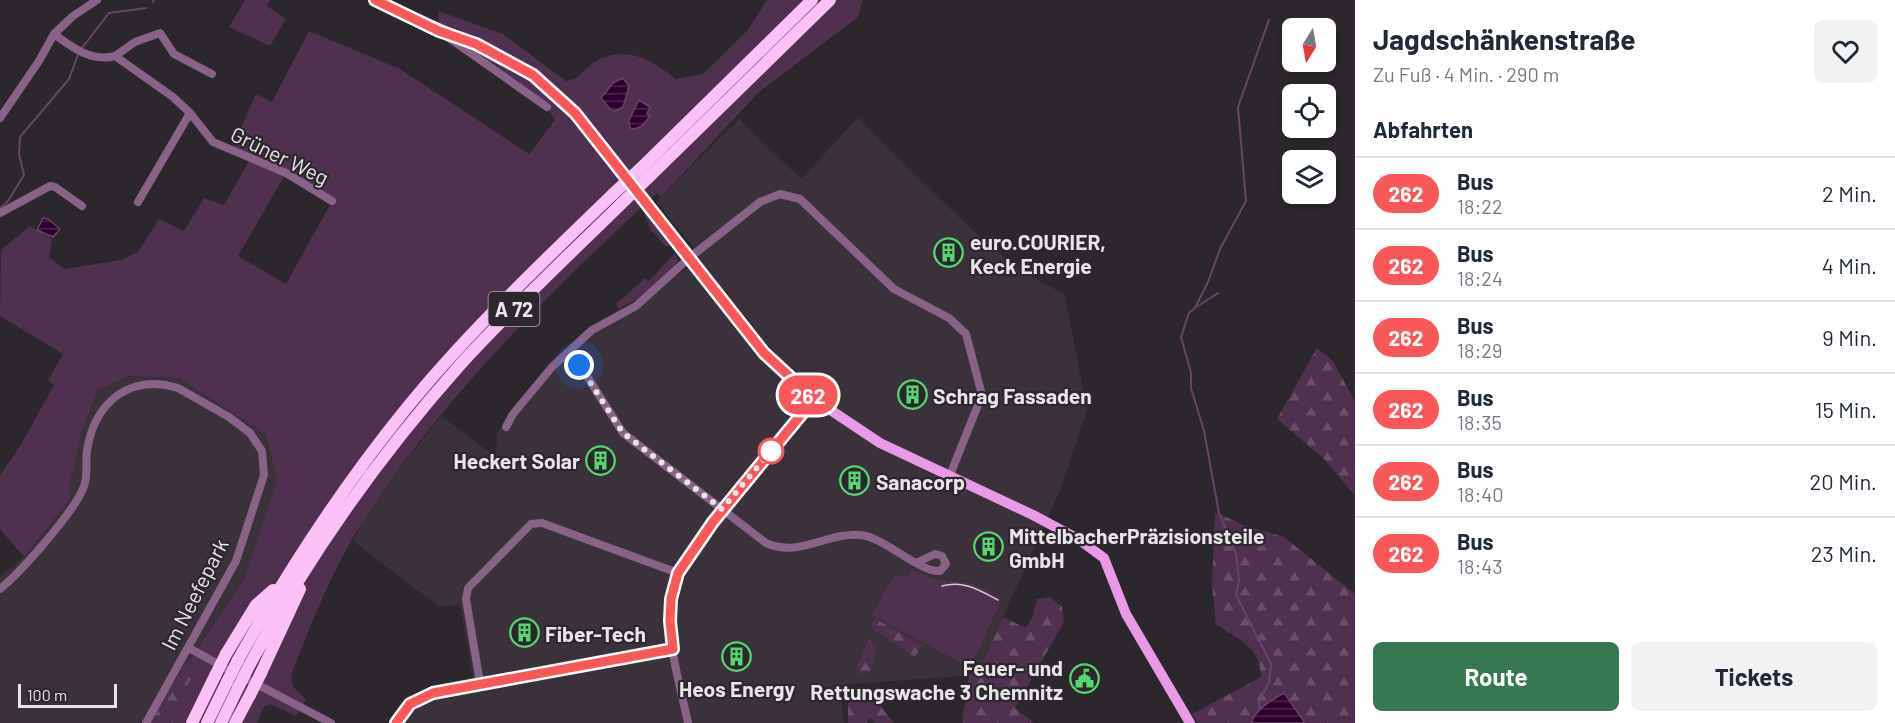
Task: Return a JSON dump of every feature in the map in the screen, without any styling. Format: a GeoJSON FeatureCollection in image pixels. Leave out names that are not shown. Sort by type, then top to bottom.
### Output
{"type":"FeatureCollection","features":[{"type":"Feature","properties":{"kind":"highway","name":"A 72"},"geometry":{"type":"LineString","coordinates":[[644,173],[812,0]]}},
{"type":"Feature","properties":{"kind":"highway","name":"A 72"},"geometry":{"type":"LineString","coordinates":[[207,723],[244,663],[285,579],[350,480],[406,409],[503,303],[830,0]]}},
{"type":"Feature","properties":{"kind":"highway","name":"A 72"},"geometry":{"type":"LineString","coordinates":[[244,663],[331,530],[413,420],[461,364],[617,199]]}},
{"type":"Feature","properties":{"kind":"highway"},"geometry":{"type":"LineString","coordinates":[[236,723],[298,593],[326,547],[331,530]]}},
{"type":"Feature","properties":{"kind":"highway"},"geometry":{"type":"LineString","coordinates":[[192,723],[226,654],[256,606],[285,579]]}},
{"type":"Feature","properties":{"kind":"highway","name":"A 72"},"geometry":{"type":"LineString","coordinates":[[220,723],[232,685]]}},
{"type":"Feature","properties":{"kind":"main road"},"geometry":{"type":"LineString","coordinates":[[374,0],[439,31],[476,44],[533,75],[575,113],[764,353],[814,399],[880,443],[1064,531],[1104,558],[1126,614],[1190,723]]}},
{"type":"Feature","properties":{"kind":"street"},"geometry":{"type":"LineString","coordinates":[[0,118],[39,61],[54,34],[73,16],[97,0]]}},
{"type":"Feature","properties":{"kind":"street"},"geometry":{"type":"LineString","coordinates":[[439,31],[547,107]]}},
{"type":"Feature","properties":{"kind":"street"},"geometry":{"type":"LineString","coordinates":[[115,56],[135,42],[160,33],[174,54],[212,74]]}},
{"type":"Feature","properties":{"kind":"street","name":"Grüner Weg"},"geometry":{"type":"LineString","coordinates":[[54,34],[91,56],[103,59],[115,56],[147,77],[190,113],[213,142],[286,173],[332,201]]}},
{"type":"Feature","properties":{"kind":"street"},"geometry":{"type":"LineString","coordinates":[[138,202],[190,113]]}},
{"type":"Feature","properties":{"kind":"street"},"geometry":{"type":"LineString","coordinates":[[0,213],[50,186],[56,187],[82,206]]}},
{"type":"Feature","properties":{"kind":"street"},"geometry":{"type":"LineString","coordinates":[[506,427],[513,414],[539,383],[592,330],[636,306],[688,259],[760,201],[772,195],[789,195],[800,199],[818,215],[894,289],[958,324],[969,342],[982,395],[950,475]]}},
{"type":"Feature","properties":{"kind":"street"},"geometry":{"type":"LineString","coordinates":[[571,351],[623,433],[766,543],[783,549],[863,535],[918,562]]}},
{"type":"Feature","properties":{"kind":"street","name":"Im Neefepark"},"geometry":{"type":"LineString","coordinates":[[0,589],[18,572],[77,500],[86,482],[87,451],[93,429],[112,400],[132,385],[154,383],[178,388],[245,428],[257,442],[265,467],[262,486],[236,561],[146,723]]}},
{"type":"Feature","properties":{"kind":"street"},"geometry":{"type":"LineString","coordinates":[[688,723],[673,649],[670,621],[671,599],[678,573],[691,550],[754,472]]}},
{"type":"Feature","properties":{"kind":"street"},"geometry":{"type":"LineString","coordinates":[[480,683],[466,599],[468,588],[531,524],[537,522],[554,526],[678,573]]}},
{"type":"Feature","properties":{"kind":"street"},"geometry":{"type":"LineString","coordinates":[[189,648],[331,723]]}},
{"type":"Feature","properties":{"kind":"street"},"geometry":{"type":"LineString","coordinates":[[396,723],[410,704],[422,697],[480,683],[673,649]]}},
{"type":"Feature","properties":{"kind":"shaded area"},"geometry":{"type":"Polygon","coordinates":[[[623,78],[629,86],[623,107],[616,111],[611,110],[601,98],[613,83],[623,78]]]}},
{"type":"Feature","properties":{"kind":"shaded area"},"geometry":{"type":"Polygon","coordinates":[[[639,100],[650,107],[647,114],[650,116],[642,126],[634,129],[630,128],[629,120],[639,100]]]}},
{"type":"Feature","properties":{"kind":"shaded area"},"geometry":{"type":"Polygon","coordinates":[[[858,118],[971,229],[1016,267],[1065,295],[1087,410],[1061,488],[977,675],[839,685],[844,723],[402,723],[425,702],[475,689],[460,604],[439,607],[353,541],[363,521],[400,468],[441,416],[496,457],[497,433],[562,362],[595,332],[638,308],[687,269],[693,247],[656,202],[739,119],[801,179],[858,118]]]}},
{"type":"Feature","properties":{"kind":"shaded area"},"geometry":{"type":"Polygon","coordinates":[[[43,218],[48,219],[60,229],[53,237],[37,230],[43,218]]]}},
{"type":"Feature","properties":{"kind":"shaded area"},"geometry":{"type":"Polygon","coordinates":[[[130,376],[178,378],[266,434],[277,481],[245,577],[148,723],[0,723],[0,576],[24,557],[70,499],[70,483],[82,431],[98,390],[130,376]]]}},
{"type":"Feature","properties":{"kind":"shaded area"},"geometry":{"type":"Polygon","coordinates":[[[1284,693],[1305,723],[1251,723],[1260,709],[1284,693]]]}},
{"type":"Feature","properties":{"kind":"green space"},"geometry":{"type":"Polygon","coordinates":[[[245,0],[270,0],[267,6],[286,19],[270,46],[229,27],[245,0]]]}},
{"type":"Feature","properties":{"kind":"green space"},"geometry":{"type":"Polygon","coordinates":[[[767,0],[863,0],[858,17],[759,92],[661,197],[657,193],[577,269],[500,348],[428,431],[364,520],[333,576],[291,676],[293,687],[306,699],[296,716],[270,704],[263,708],[257,723],[148,723],[245,577],[277,481],[266,434],[178,378],[130,376],[98,390],[82,431],[70,483],[70,499],[24,557],[0,529],[0,475],[20,446],[54,385],[48,380],[63,354],[0,316],[1,250],[30,226],[52,239],[49,257],[64,269],[121,260],[138,252],[159,219],[184,231],[204,198],[224,205],[251,157],[231,149],[256,94],[272,102],[309,31],[400,69],[529,154],[555,120],[547,107],[439,31],[438,11],[503,34],[566,81],[577,77],[603,58],[626,54],[657,65],[676,79],[703,74],[747,31],[767,0]],[[286,173],[238,256],[286,284],[332,201],[286,173]]]}},
{"type":"Feature","properties":{"kind":"green space"},"geometry":{"type":"Polygon","coordinates":[[[642,208],[672,245],[666,247],[650,229],[642,208]]]}},
{"type":"Feature","properties":{"kind":"green space"},"geometry":{"type":"Polygon","coordinates":[[[675,253],[678,260],[660,282],[619,309],[616,304],[645,278],[649,281],[675,253]]]}},
{"type":"Feature","properties":{"kind":"green space"},"geometry":{"type":"Polygon","coordinates":[[[1317,348],[1332,360],[1355,401],[1355,496],[1324,459],[1277,419],[1317,348]]]}},
{"type":"Feature","properties":{"kind":"green space"},"geometry":{"type":"Polygon","coordinates":[[[1215,512],[1246,526],[1284,537],[1355,594],[1355,723],[1305,723],[1284,693],[1264,705],[1256,713],[1251,723],[1198,723],[1192,714],[1261,677],[1257,658],[1247,645],[1216,624],[1212,585],[1215,512]]]}},
{"type":"Feature","properties":{"kind":"green space"},"geometry":{"type":"Polygon","coordinates":[[[912,569],[933,579],[971,583],[1002,598],[971,668],[872,615],[894,575],[908,576],[912,569]]]}},
{"type":"Feature","properties":{"kind":"green space"},"geometry":{"type":"Polygon","coordinates":[[[1050,597],[1062,607],[1064,622],[1015,708],[1035,723],[962,723],[969,675],[977,675],[1003,617],[1026,628],[1033,616],[1037,599],[1050,597]]]}},
{"type":"Feature","properties":{"kind":"green space"},"geometry":{"type":"Polygon","coordinates":[[[874,618],[922,645],[915,657],[875,631],[872,627],[874,618]]]}},
{"type":"Feature","properties":{"kind":"green space"},"geometry":{"type":"Polygon","coordinates":[[[869,639],[876,645],[872,670],[868,673],[859,673],[857,666],[869,639]]]}},
{"type":"Feature","properties":{"kind":"green space"},"geometry":{"type":"Polygon","coordinates":[[[187,662],[196,662],[198,668],[185,689],[183,706],[175,723],[148,723],[187,662]]]}},
{"type":"Feature","properties":{"kind":"green space"},"geometry":{"type":"Polygon","coordinates":[[[867,689],[894,723],[876,723],[869,718],[868,723],[848,723],[848,700],[856,690],[867,689]]]}},
{"type":"Feature","properties":{"kind":"waterway"},"geometry":{"type":"LineString","coordinates":[[82,48],[109,13],[146,8]]}},
{"type":"Feature","properties":{"kind":"waterway"},"geometry":{"type":"LineString","coordinates":[[1260,709],[1259,701],[1269,683],[1271,664],[1236,595],[1239,580],[1236,553],[1219,513],[1204,431],[1191,388],[1191,373],[1181,337],[1189,313],[1195,308],[1208,282],[1220,249],[1246,201],[1238,107],[1269,20]]}},
{"type":"Feature","properties":{"kind":"waterway"},"geometry":{"type":"LineString","coordinates":[[0,208],[8,201],[24,175],[19,154],[20,137],[69,79],[78,55]]}},
{"type":"Feature","properties":{"kind":"waterway"},"geometry":{"type":"LineString","coordinates":[[1198,306],[1218,293]]}},
{"type":"Feature","properties":{"kind":"tram line"},"geometry":{"type":"LineString","coordinates":[[942,586],[964,585],[998,600]]}},
{"type":"Feature","properties":{"kind":"bus line","name":"262"},"geometry":{"type":"LineString","coordinates":[[375,0],[439,31],[476,44],[533,75],[575,113],[764,353],[787,377],[814,399],[691,550],[678,573],[671,599],[670,621],[673,649],[433,693],[410,704],[396,723]]}},
{"type":"Feature","properties":{"kind":"place","name":"euro.COURIER, Keck Energie"},"geometry":{"type":"Point","coordinates":[949,253]}},
{"type":"Feature","properties":{"kind":"place","name":"Schrag Fassaden"},"geometry":{"type":"Point","coordinates":[912,395]}},
{"type":"Feature","properties":{"kind":"place","name":"Heckert Solar"},"geometry":{"type":"Point","coordinates":[601,460]}},
{"type":"Feature","properties":{"kind":"place","name":"Sanacorp"},"geometry":{"type":"Point","coordinates":[855,481]}},
{"type":"Feature","properties":{"kind":"place","name":"MittelbacherPräzisionsteile GmbH"},"geometry":{"type":"Point","coordinates":[988,547]}},
{"type":"Feature","properties":{"kind":"place","name":"Fiber-Tech"},"geometry":{"type":"Point","coordinates":[524,633]}},
{"type":"Feature","properties":{"kind":"place","name":"Heos Energy"},"geometry":{"type":"Point","coordinates":[737,657]}},
{"type":"Feature","properties":{"kind":"place","name":"Feuer- und Rettungswache 3 Chemnitz"},"geometry":{"type":"Point","coordinates":[1084,679]}},
{"type":"Feature","properties":{"kind":"route"},"geometry":{"type":"LineString","coordinates":[[579,365],[623,433],[722,509],[771,451]]}}]}
